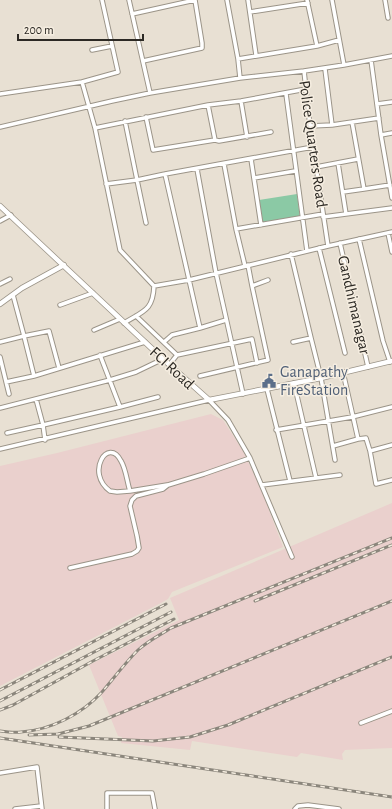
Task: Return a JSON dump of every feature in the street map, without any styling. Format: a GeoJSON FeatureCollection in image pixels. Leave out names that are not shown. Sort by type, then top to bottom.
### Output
{"type":"FeatureCollection","features":[{"type":"Feature","properties":{"kind":"street"},"geometry":{"type":"LineString","coordinates":[[0,94],[82,82],[118,72],[102,0]]}},
{"type":"Feature","properties":{"kind":"street"},"geometry":{"type":"LineString","coordinates":[[129,0],[150,93]]}},
{"type":"Feature","properties":{"kind":"street"},"geometry":{"type":"LineString","coordinates":[[132,14],[196,0],[202,48],[143,61]]}},
{"type":"Feature","properties":{"kind":"street"},"geometry":{"type":"LineString","coordinates":[[227,0],[238,58],[240,78]]}},
{"type":"Feature","properties":{"kind":"street"},"geometry":{"type":"LineString","coordinates":[[248,0],[256,55]]}},
{"type":"Feature","properties":{"kind":"street"},"geometry":{"type":"LineString","coordinates":[[332,0],[344,65]]}},
{"type":"Feature","properties":{"kind":"street"},"geometry":{"type":"LineString","coordinates":[[384,0],[388,18]]}},
{"type":"Feature","properties":{"kind":"street"},"geometry":{"type":"LineString","coordinates":[[250,12],[307,2],[317,46]]}},
{"type":"Feature","properties":{"kind":"street"},"geometry":{"type":"LineString","coordinates":[[238,58],[317,46],[339,40]]}},
{"type":"Feature","properties":{"kind":"street"},"geometry":{"type":"LineString","coordinates":[[92,50],[112,46]]}},
{"type":"Feature","properties":{"kind":"street"},"geometry":{"type":"LineString","coordinates":[[304,71],[325,69],[392,56]]}},
{"type":"Feature","properties":{"kind":"street"},"geometry":{"type":"LineString","coordinates":[[371,60],[381,135],[392,198]]}},
{"type":"Feature","properties":{"kind":"street"},"geometry":{"type":"LineString","coordinates":[[325,69],[332,125]]}},
{"type":"Feature","properties":{"kind":"street","name":"Police Quarters Road"},"geometry":{"type":"LineString","coordinates":[[0,127],[150,93],[240,78],[304,71],[313,148],[328,246]]}},
{"type":"Feature","properties":{"kind":"street"},"geometry":{"type":"LineString","coordinates":[[82,82],[95,128],[120,250],[154,286],[154,298],[149,307],[124,323]]}},
{"type":"Feature","properties":{"kind":"street"},"geometry":{"type":"LineString","coordinates":[[95,128],[208,105],[286,94],[306,89]]}},
{"type":"Feature","properties":{"kind":"street"},"geometry":{"type":"LineString","coordinates":[[286,94],[306,251]]}},
{"type":"Feature","properties":{"kind":"street"},"geometry":{"type":"LineString","coordinates":[[241,101],[247,137]]}},
{"type":"Feature","properties":{"kind":"street"},"geometry":{"type":"LineString","coordinates":[[377,104],[392,102]]}},
{"type":"Feature","properties":{"kind":"street"},"geometry":{"type":"LineString","coordinates":[[208,105],[215,140]]}},
{"type":"Feature","properties":{"kind":"street"},"geometry":{"type":"LineString","coordinates":[[146,117],[153,150],[215,140],[219,141],[247,137],[271,132]]}},
{"type":"Feature","properties":{"kind":"street"},"geometry":{"type":"LineString","coordinates":[[310,126],[332,125],[379,118]]}},
{"type":"Feature","properties":{"kind":"street"},"geometry":{"type":"LineString","coordinates":[[125,121],[146,223]]}},
{"type":"Feature","properties":{"kind":"street"},"geometry":{"type":"LineString","coordinates":[[352,122],[364,189]]}},
{"type":"Feature","properties":{"kind":"street"},"geometry":{"type":"LineString","coordinates":[[381,135],[392,133]]}},
{"type":"Feature","properties":{"kind":"street"},"geometry":{"type":"LineString","coordinates":[[106,184],[313,148]]}},
{"type":"Feature","properties":{"kind":"street"},"geometry":{"type":"LineString","coordinates":[[251,159],[261,225]]}},
{"type":"Feature","properties":{"kind":"street"},"geometry":{"type":"LineString","coordinates":[[316,167],[358,159]]}},
{"type":"Feature","properties":{"kind":"street"},"geometry":{"type":"LineString","coordinates":[[338,163],[346,214]]}},
{"type":"Feature","properties":{"kind":"street"},"geometry":{"type":"LineString","coordinates":[[200,376],[268,360],[247,265],[236,229],[224,164]]}},
{"type":"Feature","properties":{"kind":"street"},"geometry":{"type":"LineString","coordinates":[[197,169],[216,273],[243,394]]}},
{"type":"Feature","properties":{"kind":"street"},"geometry":{"type":"LineString","coordinates":[[254,178],[295,171]]}},
{"type":"Feature","properties":{"kind":"street"},"geometry":{"type":"LineString","coordinates":[[165,174],[200,328]]}},
{"type":"Feature","properties":{"kind":"street"},"geometry":{"type":"LineString","coordinates":[[343,192],[390,185]]}},
{"type":"Feature","properties":{"kind":"street","name":"FCI Road"},"geometry":{"type":"LineString","coordinates":[[0,206],[169,365],[209,400],[321,378],[391,362]]}},
{"type":"Feature","properties":{"kind":"street"},"geometry":{"type":"LineString","coordinates":[[236,229],[323,215],[346,214],[392,208]]}},
{"type":"Feature","properties":{"kind":"street"},"geometry":{"type":"LineString","coordinates":[[0,221],[11,215]]}},
{"type":"Feature","properties":{"kind":"street"},"geometry":{"type":"LineString","coordinates":[[154,286],[189,280],[291,254],[390,233],[392,252]]}},
{"type":"Feature","properties":{"kind":"street"},"geometry":{"type":"LineString","coordinates":[[359,239],[383,342],[391,362]]}},
{"type":"Feature","properties":{"kind":"street","name":"Gandhimanagar"},"geometry":{"type":"LineString","coordinates":[[340,243],[368,367]]}},
{"type":"Feature","properties":{"kind":"street"},"geometry":{"type":"LineString","coordinates":[[319,248],[345,353]]}},
{"type":"Feature","properties":{"kind":"street"},"geometry":{"type":"LineString","coordinates":[[291,254],[321,378],[335,460]]}},
{"type":"Feature","properties":{"kind":"street"},"geometry":{"type":"LineString","coordinates":[[0,304],[22,288],[64,265]]}},
{"type":"Feature","properties":{"kind":"street"},"geometry":{"type":"LineString","coordinates":[[0,284],[10,279]]}},
{"type":"Feature","properties":{"kind":"street"},"geometry":{"type":"LineString","coordinates":[[252,286],[268,280]]}},
{"type":"Feature","properties":{"kind":"street"},"geometry":{"type":"LineString","coordinates":[[60,305],[93,293]]}},
{"type":"Feature","properties":{"kind":"street"},"geometry":{"type":"LineString","coordinates":[[13,295],[34,376]]}},
{"type":"Feature","properties":{"kind":"street"},"geometry":{"type":"LineString","coordinates":[[136,316],[177,355]]}},
{"type":"Feature","properties":{"kind":"street"},"geometry":{"type":"LineString","coordinates":[[94,330],[120,319]]}},
{"type":"Feature","properties":{"kind":"street"},"geometry":{"type":"LineString","coordinates":[[164,342],[172,335],[226,320]]}},
{"type":"Feature","properties":{"kind":"street"},"geometry":{"type":"LineString","coordinates":[[0,342],[49,332],[59,368]]}},
{"type":"Feature","properties":{"kind":"street"},"geometry":{"type":"LineString","coordinates":[[293,342],[311,338]]}},
{"type":"Feature","properties":{"kind":"street"},"geometry":{"type":"LineString","coordinates":[[169,365],[177,355],[252,339],[257,363]]}},
{"type":"Feature","properties":{"kind":"street"},"geometry":{"type":"LineString","coordinates":[[6,382],[34,376],[145,342]]}},
{"type":"Feature","properties":{"kind":"street"},"geometry":{"type":"LineString","coordinates":[[100,355],[120,407]]}},
{"type":"Feature","properties":{"kind":"street"},"geometry":{"type":"LineString","coordinates":[[0,357],[9,394]]}},
{"type":"Feature","properties":{"kind":"street"},"geometry":{"type":"LineString","coordinates":[[0,408],[110,380],[136,372],[163,359]]}},
{"type":"Feature","properties":{"kind":"street"},"geometry":{"type":"LineString","coordinates":[[343,372],[358,439]]}},
{"type":"Feature","properties":{"kind":"street"},"geometry":{"type":"LineString","coordinates":[[294,383],[316,478]]}},
{"type":"Feature","properties":{"kind":"street"},"geometry":{"type":"LineString","coordinates":[[266,389],[290,481]]}},
{"type":"Feature","properties":{"kind":"street"},"geometry":{"type":"LineString","coordinates":[[7,433],[158,397]]}},
{"type":"Feature","properties":{"kind":"street"},"geometry":{"type":"LineString","coordinates":[[36,399],[45,440]]}},
{"type":"Feature","properties":{"kind":"street"},"geometry":{"type":"LineString","coordinates":[[0,449],[45,440],[209,400],[228,420],[250,458],[292,557]]}},
{"type":"Feature","properties":{"kind":"street"},"geometry":{"type":"LineString","coordinates":[[276,430],[352,417],[392,407]]}},
{"type":"Feature","properties":{"kind":"street"},"geometry":{"type":"LineString","coordinates":[[333,446],[366,438],[376,484],[392,480]]}},
{"type":"Feature","properties":{"kind":"street"},"geometry":{"type":"LineString","coordinates":[[370,452],[392,445]]}},
{"type":"Feature","properties":{"kind":"street"},"geometry":{"type":"LineString","coordinates":[[130,491],[122,462],[118,456],[113,453],[103,455],[98,465],[103,483],[110,491],[117,492],[130,491],[168,485],[250,458]]}},
{"type":"Feature","properties":{"kind":"street"},"geometry":{"type":"LineString","coordinates":[[262,485],[340,475]]}},
{"type":"Feature","properties":{"kind":"street"},"geometry":{"type":"LineString","coordinates":[[70,568],[132,554],[137,551],[139,548],[130,503],[136,496],[163,489],[168,485]]}},
{"type":"Feature","properties":{"kind":"street"},"geometry":{"type":"LineString","coordinates":[[361,723],[392,710]]}},
{"type":"Feature","properties":{"kind":"street"},"geometry":{"type":"LineString","coordinates":[[0,773],[37,767],[42,807],[15,809]]}},
{"type":"Feature","properties":{"kind":"street"},"geometry":{"type":"LineString","coordinates":[[107,809],[107,793],[152,793],[155,809]]}},
{"type":"Feature","properties":{"kind":"street"},"geometry":{"type":"LineString","coordinates":[[295,809],[298,806],[308,805],[338,809]]}},
{"type":"Feature","properties":{"kind":"shaded area"},"geometry":{"type":"Polygon","coordinates":[[[211,414],[223,420],[243,451],[261,489],[283,547],[172,592],[168,599],[161,603],[0,686],[0,466],[211,414]]]}},
{"type":"Feature","properties":{"kind":"shaded area"},"geometry":{"type":"Polygon","coordinates":[[[392,503],[392,748],[345,750],[342,754],[343,760],[301,753],[297,757],[192,741],[190,750],[121,743],[122,737],[118,736],[89,665],[179,620],[170,598],[392,503]]]}},
{"type":"Feature","properties":{"kind":"green space"},"geometry":{"type":"Polygon","coordinates":[[[297,194],[300,217],[262,223],[259,200],[297,194]]]}},
{"type":"Feature","properties":{"kind":"railway"},"geometry":{"type":"LineString","coordinates":[[0,731],[32,731],[65,720],[94,700],[138,650],[171,628],[392,538]]}},
{"type":"Feature","properties":{"kind":"railway"},"geometry":{"type":"LineString","coordinates":[[255,601],[392,545]]}},
{"type":"Feature","properties":{"kind":"railway"},"geometry":{"type":"LineString","coordinates":[[29,735],[58,734],[89,726],[392,601]]}},
{"type":"Feature","properties":{"kind":"railway"},"geometry":{"type":"LineString","coordinates":[[0,690],[166,604]]}},
{"type":"Feature","properties":{"kind":"railway"},"geometry":{"type":"LineString","coordinates":[[0,701],[171,612]]}},
{"type":"Feature","properties":{"kind":"railway"},"geometry":{"type":"LineString","coordinates":[[0,710],[13,705],[174,619]]}},
{"type":"Feature","properties":{"kind":"railway"},"geometry":{"type":"LineString","coordinates":[[59,737],[153,741],[190,737],[228,725],[392,657]]}},
{"type":"Feature","properties":{"kind":"railway"},"geometry":{"type":"LineString","coordinates":[[0,738],[392,797]]}},
{"type":"Feature","properties":{"kind":"place","name":"Ganapathy FireStation"},"geometry":{"type":"Point","coordinates":[269,381]}}]}
